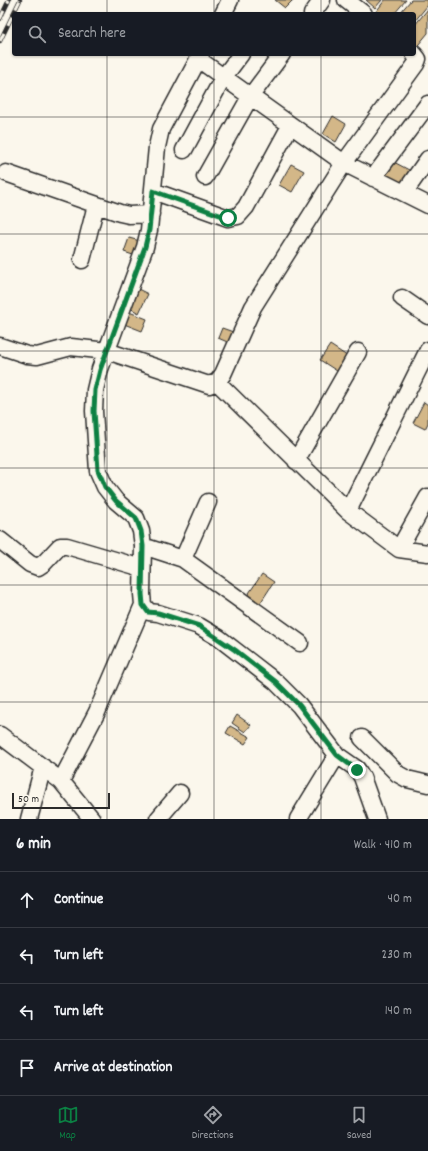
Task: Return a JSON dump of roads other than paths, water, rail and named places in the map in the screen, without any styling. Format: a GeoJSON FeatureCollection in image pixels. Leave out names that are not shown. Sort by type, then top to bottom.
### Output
{"type":"FeatureCollection","features":[{"type":"Feature","properties":{"kind":"street"},"geometry":{"type":"LineString","coordinates":[[224,12],[230,0]]}},
{"type":"Feature","properties":{"kind":"street"},"geometry":{"type":"LineString","coordinates":[[313,12],[322,0]]}},
{"type":"Feature","properties":{"kind":"street"},"geometry":{"type":"LineString","coordinates":[[346,0],[361,12]]}},
{"type":"Feature","properties":{"kind":"street"},"geometry":{"type":"LineString","coordinates":[[184,150],[223,78],[240,56]]}},
{"type":"Feature","properties":{"kind":"street"},"geometry":{"type":"LineString","coordinates":[[205,177],[250,97],[281,56]]}},
{"type":"Feature","properties":{"kind":"street"},"geometry":{"type":"LineString","coordinates":[[0,346],[27,355],[37,356],[71,347],[107,351],[209,385],[217,382],[223,374],[253,306],[344,163],[416,64],[418,60],[415,56]]}},
{"type":"Feature","properties":{"kind":"street"},"geometry":{"type":"LineString","coordinates":[[61,781],[97,712],[143,605],[143,546],[141,531],[136,518],[116,501],[105,487],[98,470],[94,411],[95,390],[100,370],[145,247],[149,230],[157,147],[161,129],[199,57],[223,78],[344,163],[428,205]]}},
{"type":"Feature","properties":{"kind":"street"},"geometry":{"type":"LineString","coordinates":[[373,178],[428,104]]}},
{"type":"Feature","properties":{"kind":"street"},"geometry":{"type":"LineString","coordinates":[[153,191],[228,218],[238,216],[246,207],[290,126]]}},
{"type":"Feature","properties":{"kind":"street"},"geometry":{"type":"LineString","coordinates":[[404,193],[428,160]]}},
{"type":"Feature","properties":{"kind":"street"},"geometry":{"type":"LineString","coordinates":[[6,173],[96,205],[129,215],[151,214]]}},
{"type":"Feature","properties":{"kind":"street"},"geometry":{"type":"LineString","coordinates":[[82,260],[96,205]]}},
{"type":"Feature","properties":{"kind":"street"},"geometry":{"type":"LineString","coordinates":[[402,298],[428,316]]}},
{"type":"Feature","properties":{"kind":"street"},"geometry":{"type":"LineString","coordinates":[[348,511],[428,350]]}},
{"type":"Feature","properties":{"kind":"street"},"geometry":{"type":"LineString","coordinates":[[296,461],[358,352]]}},
{"type":"Feature","properties":{"kind":"street"},"geometry":{"type":"LineString","coordinates":[[217,382],[348,511],[399,549],[428,553]]}},
{"type":"Feature","properties":{"kind":"street"},"geometry":{"type":"LineString","coordinates":[[399,549],[428,497]]}},
{"type":"Feature","properties":{"kind":"street"},"geometry":{"type":"LineString","coordinates":[[183,559],[208,502]]}},
{"type":"Feature","properties":{"kind":"street"},"geometry":{"type":"LineString","coordinates":[[0,540],[30,564],[38,567],[44,563],[60,546],[67,546],[142,568]]}},
{"type":"Feature","properties":{"kind":"street"},"geometry":{"type":"LineString","coordinates":[[143,546],[183,559],[300,643]]}},
{"type":"Feature","properties":{"kind":"street"},"geometry":{"type":"LineString","coordinates":[[143,605],[148,612],[158,613],[199,626],[219,638],[276,682],[299,705],[337,755],[357,770],[362,777],[376,819]]}},
{"type":"Feature","properties":{"kind":"street"},"geometry":{"type":"LineString","coordinates":[[0,735],[61,781],[92,819]]}},
{"type":"Feature","properties":{"kind":"street"},"geometry":{"type":"LineString","coordinates":[[362,738],[398,774],[428,784]]}},
{"type":"Feature","properties":{"kind":"street"},"geometry":{"type":"LineString","coordinates":[[298,819],[337,755]]}},
{"type":"Feature","properties":{"kind":"street"},"geometry":{"type":"LineString","coordinates":[[29,819],[43,767]]}},
{"type":"Feature","properties":{"kind":"street"},"geometry":{"type":"LineString","coordinates":[[158,819],[180,794]]}},
{"type":"Feature","properties":{"kind":"railway"},"geometry":{"type":"LineString","coordinates":[[0,19],[9,0]]}},
{"type":"Feature","properties":{"kind":"railway"},"geometry":{"type":"LineString","coordinates":[[14,12],[20,0]]}},
{"type":"Feature","properties":{"kind":"railway"},"geometry":{"type":"LineString","coordinates":[[0,41],[12,16]]}}]}
